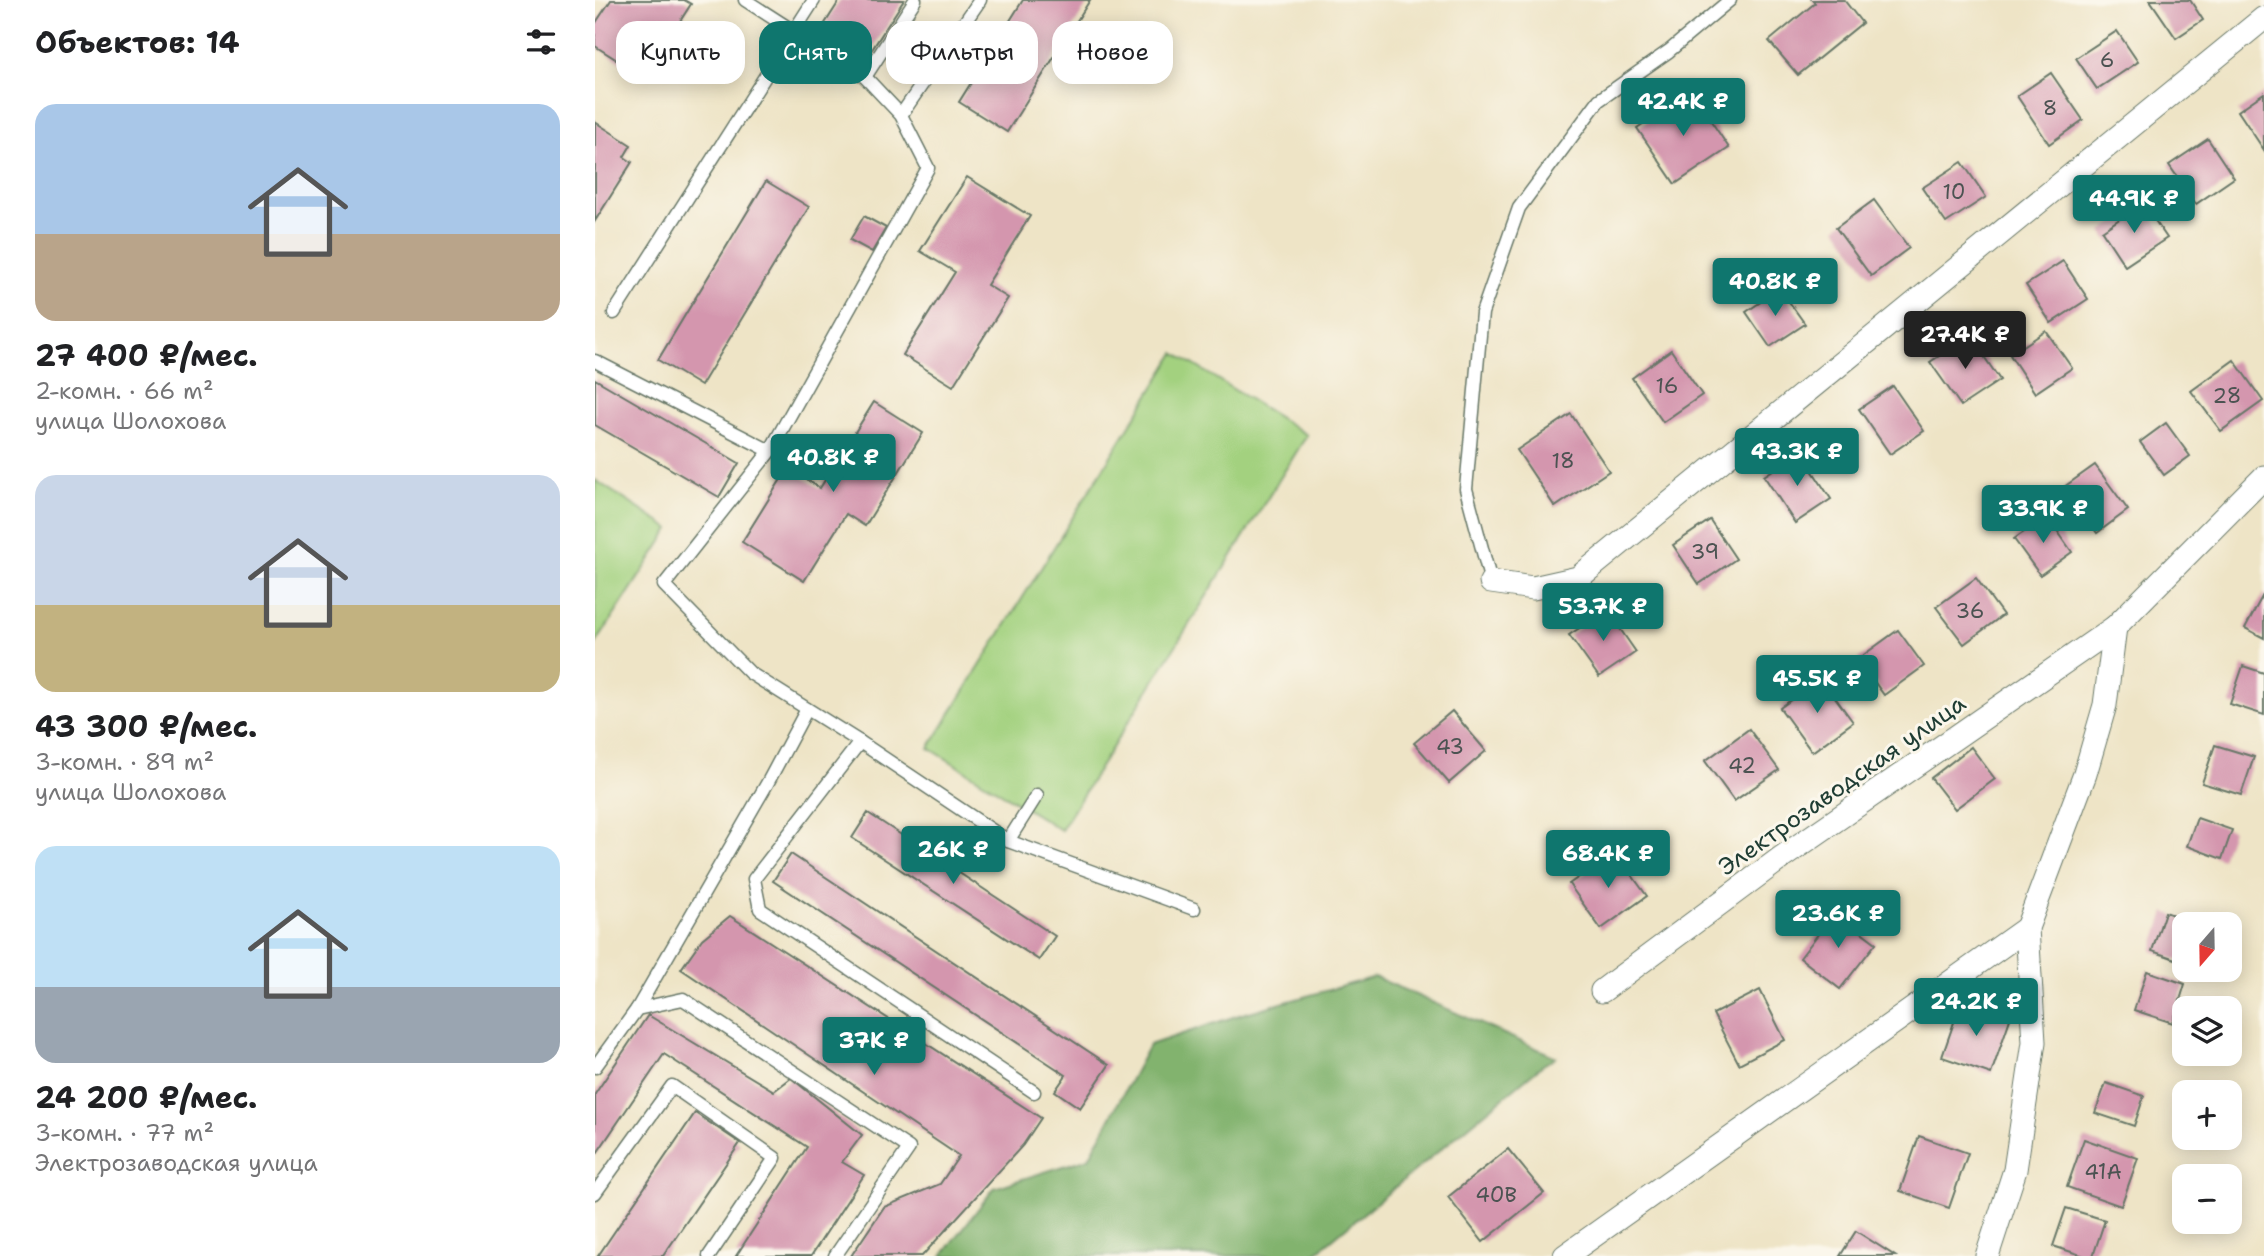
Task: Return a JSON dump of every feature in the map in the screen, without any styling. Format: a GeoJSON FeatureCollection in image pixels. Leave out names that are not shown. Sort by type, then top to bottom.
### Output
{"type":"FeatureCollection","features":[{"type":"Feature","properties":{"kind":"street"},"geometry":{"type":"LineString","coordinates":[[1491,583],[1533,588],[1578,578],[2264,18]]}},
{"type":"Feature","properties":{"kind":"street","name":"Электрозаводская улица"},"geometry":{"type":"LineString","coordinates":[[1602,991],[1781,858],[2115,626],[2264,477]]}},
{"type":"Feature","properties":{"kind":"street"},"geometry":{"type":"LineString","coordinates":[[1987,1256],[2015,1170],[2034,1042],[2027,928],[2085,774],[2105,705],[2115,626]]}},
{"type":"Feature","properties":{"kind":"street"},"geometry":{"type":"LineString","coordinates":[[1565,1256],[2027,928]]}},
{"type":"Feature","properties":{"kind":"lane"},"geometry":{"type":"LineString","coordinates":[[745,0],[777,21]]}},
{"type":"Feature","properties":{"kind":"lane"},"geometry":{"type":"LineString","coordinates":[[801,21],[814,0]]}},
{"type":"Feature","properties":{"kind":"lane"},"geometry":{"type":"LineString","coordinates":[[872,66],[915,0]]}},
{"type":"Feature","properties":{"kind":"lane"},"geometry":{"type":"LineString","coordinates":[[901,115],[980,0]]}},
{"type":"Feature","properties":{"kind":"lane"},"geometry":{"type":"LineString","coordinates":[[1491,583],[1466,489],[1482,313],[1519,208],[1599,100],[1669,51],[1730,0]]}},
{"type":"Feature","properties":{"kind":"lane"},"geometry":{"type":"LineString","coordinates":[[614,313],[761,84]]}},
{"type":"Feature","properties":{"kind":"lane"},"geometry":{"type":"LineString","coordinates":[[872,84],[901,115],[928,168],[770,452],[664,585],[750,673],[860,742],[1008,841],[1195,909]]}},
{"type":"Feature","properties":{"kind":"lane"},"geometry":{"type":"LineString","coordinates":[[595,360],[770,452]]}},
{"type":"Feature","properties":{"kind":"lane"},"geometry":{"type":"LineString","coordinates":[[595,1067],[638,1009],[807,709]]}},
{"type":"Feature","properties":{"kind":"lane"},"geometry":{"type":"LineString","coordinates":[[860,742],[754,879],[760,909],[1034,1092]]}},
{"type":"Feature","properties":{"kind":"lane"},"geometry":{"type":"LineString","coordinates":[[1008,841],[1037,795]]}},
{"type":"Feature","properties":{"kind":"lane"},"geometry":{"type":"LineString","coordinates":[[638,1009],[683,999],[909,1148],[835,1256]]}},
{"type":"Feature","properties":{"kind":"lane"},"geometry":{"type":"LineString","coordinates":[[595,1193],[672,1086],[775,1158],[709,1256]]}},
{"type":"Feature","properties":{"kind":"green space"},"geometry":{"type":"Polygon","coordinates":[[[1175,353],[1307,435],[1061,830],[929,748],[1175,353]]]}},
{"type":"Feature","properties":{"kind":"green space"},"geometry":{"type":"Polygon","coordinates":[[[595,480],[670,529],[595,645],[595,480]]]}},
{"type":"Feature","properties":{"kind":"green space"},"geometry":{"type":"Polygon","coordinates":[[[1375,977],[1556,1057],[1540,1067],[1312,1256],[942,1256],[994,1188],[1089,1158],[1149,1045],[1242,1014],[1375,977]]]}},
{"type":"Feature","properties":{"kind":"building"},"geometry":{"type":"Polygon","coordinates":[[[611,0],[684,0],[691,4],[680,21],[616,21],[616,59],[595,46],[595,24],[611,0]]]}},
{"type":"Feature","properties":{"kind":"building"},"geometry":{"type":"Polygon","coordinates":[[[840,0],[904,0],[890,21],[886,21],[886,28],[872,49],[872,21],[827,21],[840,0]]]}},
{"type":"Feature","properties":{"kind":"building"},"geometry":{"type":"Polygon","coordinates":[[[1023,0],[1090,0],[1077,21],[1052,21],[1052,60],[1038,83],[1038,21],[1010,21],[1023,0]]]}},
{"type":"Feature","properties":{"kind":"building"},"geometry":{"type":"Polygon","coordinates":[[[1812,0],[1844,0],[1862,23],[1798,75],[1769,41],[1815,3],[1812,0]]]}},
{"type":"Feature","properties":{"kind":"building"},"geometry":{"type":"Polygon","coordinates":[[[2150,0],[2190,0],[2203,20],[2176,38],[2150,0]]]}},
{"type":"Feature","properties":{"kind":"building"},"geometry":{"type":"Polygon","coordinates":[[[2117,31],[2138,62],[2097,89],[2076,58],[2117,31]]]}},
{"type":"Feature","properties":{"kind":"building"},"geometry":{"type":"Polygon","coordinates":[[[2051,73],[2083,120],[2049,144],[2017,96],[2051,73]]]}},
{"type":"Feature","properties":{"kind":"building"},"geometry":{"type":"Polygon","coordinates":[[[970,84],[1037,84],[1007,132],[959,102],[970,84]]]}},
{"type":"Feature","properties":{"kind":"building"},"geometry":{"type":"Polygon","coordinates":[[[1691,91],[1729,148],[1675,184],[1637,128],[1691,91]]]}},
{"type":"Feature","properties":{"kind":"building"},"geometry":{"type":"Polygon","coordinates":[[[2264,93],[2264,150],[2238,111],[2264,93]]]}},
{"type":"Feature","properties":{"kind":"building"},"geometry":{"type":"Polygon","coordinates":[[[595,122],[631,145],[624,157],[632,162],[595,221],[595,122]]]}},
{"type":"Feature","properties":{"kind":"building"},"geometry":{"type":"Polygon","coordinates":[[[2208,139],[2234,178],[2196,204],[2169,165],[2208,139]]]}},
{"type":"Feature","properties":{"kind":"building"},"geometry":{"type":"Polygon","coordinates":[[[1962,162],[1986,197],[1946,223],[1922,188],[1962,162]]]}},
{"type":"Feature","properties":{"kind":"building"},"geometry":{"type":"Polygon","coordinates":[[[967,177],[1030,216],[987,285],[1008,298],[953,386],[903,355],[955,272],[920,251],[967,177]]]}},
{"type":"Feature","properties":{"kind":"building"},"geometry":{"type":"Polygon","coordinates":[[[766,181],[809,207],[701,386],[658,360],[766,181]]]}},
{"type":"Feature","properties":{"kind":"building"},"geometry":{"type":"Polygon","coordinates":[[[1874,200],[1909,248],[1871,276],[1836,228],[1874,200]]]}},
{"type":"Feature","properties":{"kind":"building"},"geometry":{"type":"Polygon","coordinates":[[[2143,203],[2167,238],[2125,266],[2102,231],[2143,203]]]}},
{"type":"Feature","properties":{"kind":"building"},"geometry":{"type":"Polygon","coordinates":[[[864,216],[886,228],[872,252],[850,240],[864,216]]]}},
{"type":"Feature","properties":{"kind":"building"},"geometry":{"type":"Polygon","coordinates":[[[2063,261],[2088,299],[2051,323],[2026,285],[2063,261]]]}},
{"type":"Feature","properties":{"kind":"building"},"geometry":{"type":"Polygon","coordinates":[[[1780,289],[1805,324],[1770,347],[1746,312],[1780,289]]]}},
{"type":"Feature","properties":{"kind":"building"},"geometry":{"type":"Polygon","coordinates":[[[2046,331],[2072,368],[2035,393],[2010,355],[2046,331]]]}},
{"type":"Feature","properties":{"kind":"building"},"geometry":{"type":"Polygon","coordinates":[[[1970,336],[2000,380],[1961,406],[1930,362],[1970,336]]]}},
{"type":"Feature","properties":{"kind":"building"},"geometry":{"type":"Polygon","coordinates":[[[1671,350],[1702,395],[1663,422],[1632,378],[1671,350]]]}},
{"type":"Feature","properties":{"kind":"building"},"geometry":{"type":"Polygon","coordinates":[[[2234,360],[2263,401],[2221,431],[2191,391],[2234,360]]]}},
{"type":"Feature","properties":{"kind":"building"},"geometry":{"type":"Polygon","coordinates":[[[595,379],[739,463],[719,497],[595,425],[595,379]]]}},
{"type":"Feature","properties":{"kind":"building"},"geometry":{"type":"Polygon","coordinates":[[[1893,386],[1924,431],[1890,454],[1859,409],[1893,386]]]}},
{"type":"Feature","properties":{"kind":"building"},"geometry":{"type":"Polygon","coordinates":[[[874,402],[923,433],[865,526],[846,514],[804,581],[742,542],[788,468],[820,488],[874,402]]]}},
{"type":"Feature","properties":{"kind":"building"},"geometry":{"type":"Polygon","coordinates":[[[1571,414],[1609,471],[1555,507],[1517,450],[1571,414]]]}},
{"type":"Feature","properties":{"kind":"building"},"geometry":{"type":"Polygon","coordinates":[[[2166,423],[2190,456],[2164,475],[2140,442],[2166,423]]]}},
{"type":"Feature","properties":{"kind":"building"},"geometry":{"type":"Polygon","coordinates":[[[1800,452],[1831,499],[1795,523],[1764,476],[1800,452]]]}},
{"type":"Feature","properties":{"kind":"building"},"geometry":{"type":"Polygon","coordinates":[[[2095,465],[2128,510],[2097,533],[2064,487],[2095,465]]]}},
{"type":"Feature","properties":{"kind":"building"},"geometry":{"type":"Polygon","coordinates":[[[2047,516],[2072,552],[2040,575],[2014,539],[2047,516]]]}},
{"type":"Feature","properties":{"kind":"building"},"geometry":{"type":"Polygon","coordinates":[[[1710,520],[1736,559],[1699,584],[1673,545],[1710,520]]]}},
{"type":"Feature","properties":{"kind":"building"},"geometry":{"type":"Polygon","coordinates":[[[1976,578],[2003,615],[1964,644],[1936,607],[1976,578]]]}},
{"type":"Feature","properties":{"kind":"building"},"geometry":{"type":"Polygon","coordinates":[[[2264,593],[2264,638],[2245,628],[2264,593]]]}},
{"type":"Feature","properties":{"kind":"building"},"geometry":{"type":"Polygon","coordinates":[[[1607,610],[1636,652],[1599,677],[1569,635],[1607,610]]]}},
{"type":"Feature","properties":{"kind":"building"},"geometry":{"type":"Polygon","coordinates":[[[1898,630],[1924,666],[1884,695],[1858,659],[1898,630]]]}},
{"type":"Feature","properties":{"kind":"building"},"geometry":{"type":"Polygon","coordinates":[[[2243,666],[2264,673],[2264,715],[2230,704],[2243,666]]]}},
{"type":"Feature","properties":{"kind":"building"},"geometry":{"type":"Polygon","coordinates":[[[1821,678],[1853,722],[1812,752],[1780,708],[1821,678]]]}},
{"type":"Feature","properties":{"kind":"building"},"geometry":{"type":"Polygon","coordinates":[[[1452,711],[1486,751],[1449,783],[1414,743],[1452,711]]]}},
{"type":"Feature","properties":{"kind":"building"},"geometry":{"type":"Polygon","coordinates":[[[1749,729],[1779,770],[1734,801],[1705,761],[1749,729]]]}},
{"type":"Feature","properties":{"kind":"building"},"geometry":{"type":"Polygon","coordinates":[[[2215,745],[2254,757],[2241,795],[2202,783],[2215,745]]]}},
{"type":"Feature","properties":{"kind":"building"},"geometry":{"type":"Polygon","coordinates":[[[1971,747],[1995,779],[1955,809],[1931,778],[1971,747]]]}},
{"type":"Feature","properties":{"kind":"building"},"geometry":{"type":"Polygon","coordinates":[[[868,813],[1055,936],[1039,960],[852,838],[868,813]]]}},
{"type":"Feature","properties":{"kind":"building"},"geometry":{"type":"Polygon","coordinates":[[[2197,818],[2232,830],[2222,859],[2187,846],[2197,818]]]}},
{"type":"Feature","properties":{"kind":"building"},"geometry":{"type":"Polygon","coordinates":[[[1615,852],[1647,896],[1601,929],[1569,884],[1615,852]]]}},
{"type":"Feature","properties":{"kind":"building"},"geometry":{"type":"Polygon","coordinates":[[[791,854],[1109,1065],[1080,1108],[1055,1091],[1066,1075],[773,881],[791,854]]]}},
{"type":"Feature","properties":{"kind":"building"},"geometry":{"type":"Polygon","coordinates":[[[1835,912],[1876,943],[1840,989],[1800,958],[1835,912]]]}},
{"type":"Feature","properties":{"kind":"building"},"geometry":{"type":"Polygon","coordinates":[[[2165,912],[2172,915],[2172,958],[2152,951],[2165,912]]]}},
{"type":"Feature","properties":{"kind":"building"},"geometry":{"type":"Polygon","coordinates":[[[730,916],[1041,1118],[1023,1145],[922,1256],[851,1256],[884,1207],[940,1184],[959,1156],[681,969],[702,939],[730,916]]]}},
{"type":"Feature","properties":{"kind":"building"},"geometry":{"type":"Polygon","coordinates":[[[2147,971],[2172,980],[2172,982],[2185,984],[2181,996],[2172,996],[2172,1023],[2134,1010],[2147,971]]]}},
{"type":"Feature","properties":{"kind":"building"},"geometry":{"type":"Polygon","coordinates":[[[1760,990],[1785,1040],[1739,1064],[1713,1014],[1760,990]]]}},
{"type":"Feature","properties":{"kind":"building"},"geometry":{"type":"Polygon","coordinates":[[[1961,1002],[2010,1019],[1991,1074],[1942,1057],[1961,1002]]]}},
{"type":"Feature","properties":{"kind":"building"},"geometry":{"type":"Polygon","coordinates":[[[648,1015],[774,1091],[791,1078],[862,1135],[842,1162],[864,1175],[811,1256],[736,1256],[807,1147],[664,1054],[595,1156],[595,1094],[648,1015]]]}},
{"type":"Feature","properties":{"kind":"building"},"geometry":{"type":"Polygon","coordinates":[[[2106,1083],[2144,1096],[2134,1126],[2095,1113],[2106,1083]]]}},
{"type":"Feature","properties":{"kind":"building"},"geometry":{"type":"Polygon","coordinates":[[[695,1113],[740,1143],[663,1256],[598,1256],[695,1113]]]}},
{"type":"Feature","properties":{"kind":"building"},"geometry":{"type":"Polygon","coordinates":[[[1919,1136],[1968,1153],[1949,1208],[1900,1191],[1919,1136]]]}},
{"type":"Feature","properties":{"kind":"building"},"geometry":{"type":"Polygon","coordinates":[[[2084,1139],[2138,1158],[2121,1206],[2067,1187],[2084,1139]]]}},
{"type":"Feature","properties":{"kind":"building"},"geometry":{"type":"Polygon","coordinates":[[[1508,1149],[1544,1193],[1483,1242],[1448,1197],[1508,1149]]]}},
{"type":"Feature","properties":{"kind":"building"},"geometry":{"type":"Polygon","coordinates":[[[2066,1208],[2105,1220],[2093,1256],[2084,1256],[2053,1246],[2066,1208]]]}},
{"type":"Feature","properties":{"kind":"building"},"geometry":{"type":"Polygon","coordinates":[[[1856,1231],[1895,1256],[1840,1256],[1856,1231]]]}}]}
